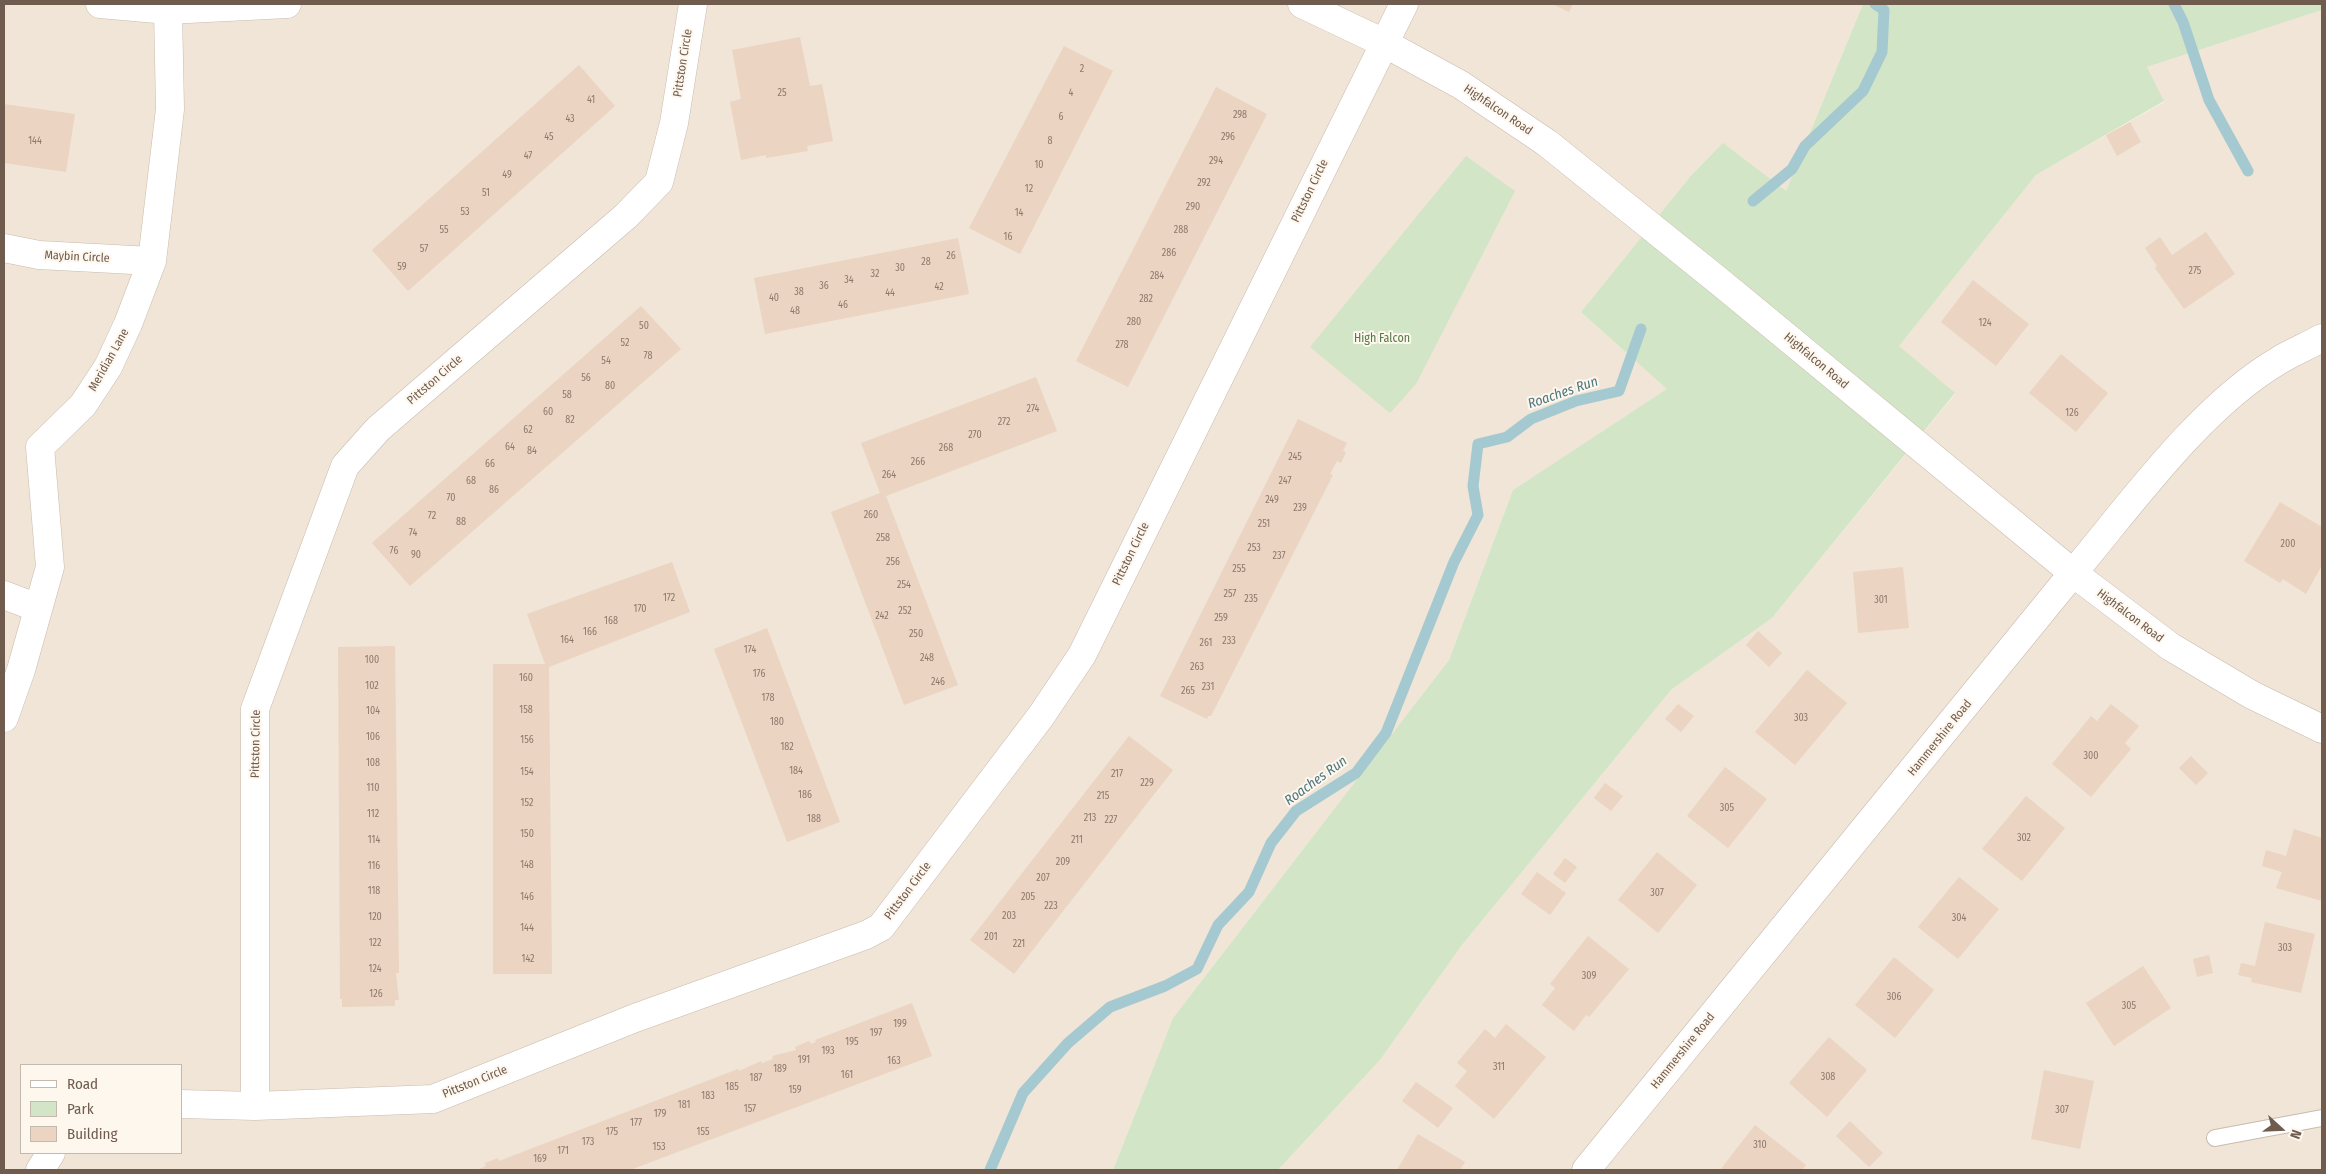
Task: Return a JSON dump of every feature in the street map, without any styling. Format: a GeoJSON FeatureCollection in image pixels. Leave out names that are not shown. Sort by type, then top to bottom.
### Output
{"type":"FeatureCollection","features":[{"type":"Feature","properties":{"kind":"street"},"geometry":{"type":"LineString","coordinates":[[100,4],[168,10],[287,4]]}},
{"type":"Feature","properties":{"kind":"street","name":"Pittston Circle"},"geometry":{"type":"LineString","coordinates":[[692,4],[674,123],[659,182],[626,216],[378,429],[345,466],[255,709],[255,1106],[433,1099],[644,1015],[866,935],[881,927],[1041,716],[1082,655],[1404,4]]}},
{"type":"Feature","properties":{"kind":"street","name":"Highfalcon Road"},"geometry":{"type":"LineString","coordinates":[[1302,4],[1384,43],[1462,85],[1547,143],[1720,282],[2072,573],[2171,647],[2252,695],[2322,729]]}},
{"type":"Feature","properties":{"kind":"street","name":"Meridian Lane"},"geometry":{"type":"LineString","coordinates":[[4,718],[21,670],[50,567],[40,447],[83,404],[108,367],[128,324],[152,262],[170,109],[168,10]]}},
{"type":"Feature","properties":{"kind":"street","name":"Maybin Circle"},"geometry":{"type":"LineString","coordinates":[[4,248],[39,255],[152,262]]}},
{"type":"Feature","properties":{"kind":"street","name":"Hammershire Road"},"geometry":{"type":"LineString","coordinates":[[1586,1170],[2072,573],[2190,434],[2228,398],[2278,361],[2322,338]]}},
{"type":"Feature","properties":{"kind":"street"},"geometry":{"type":"LineString","coordinates":[[4,595],[38,608]]}},
{"type":"Feature","properties":{"kind":"street"},"geometry":{"type":"LineString","coordinates":[[182,1104],[255,1106]]}},
{"type":"Feature","properties":{"kind":"street"},"geometry":{"type":"LineString","coordinates":[[40,1170],[50,1154]]}},
{"type":"Feature","properties":{"kind":"lane"},"geometry":{"type":"LineString","coordinates":[[2215,1138],[2322,1118]]}},
{"type":"Feature","properties":{"kind":"shaded area"},"geometry":{"type":"Polygon","coordinates":[[[4,4],[1863,4],[1786,191],[1689,178],[1581,312],[1668,389],[1513,490],[1449,660],[1173,1018],[1113,1170],[4,1170],[4,4]]]}},
{"type":"Feature","properties":{"kind":"shaded area"},"geometry":{"type":"Polygon","coordinates":[[[2322,10],[2322,1170],[1278,1170],[1380,1060],[1462,945],[1671,690],[1772,618],[1955,394],[1898,347],[2036,175],[2164,102],[2147,67],[2322,10]]]}},
{"type":"Feature","properties":{"kind":"green space"},"geometry":{"type":"Polygon","coordinates":[[[1863,4],[2322,4],[2322,10],[2147,67],[2164,101],[2036,175],[1899,346],[1955,393],[1772,618],[1671,690],[1462,945],[1380,1060],[1278,1170],[1113,1170],[1173,1018],[1449,660],[1513,490],[1667,389],[1581,312],[1689,178],[1723,143],[1786,191],[1863,4]]]}},
{"type":"Feature","properties":{"kind":"green space","name":"High Falcon"},"geometry":{"type":"Polygon","coordinates":[[[1466,156],[1515,191],[1416,384],[1390,413],[1310,347],[1466,156]]]}},
{"type":"Feature","properties":{"kind":"building"},"geometry":{"type":"Polygon","coordinates":[[[1552,4],[1573,4],[1569,12],[1552,4]]]}},
{"type":"Feature","properties":{"kind":"building"},"geometry":{"type":"Polygon","coordinates":[[[800,37],[810,86],[822,84],[833,141],[807,146],[808,151],[766,158],[766,155],[741,160],[730,102],[741,99],[732,50],[800,37]]]}},
{"type":"Feature","properties":{"kind":"building"},"geometry":{"type":"Polygon","coordinates":[[[1064,46],[1113,71],[1020,254],[969,228],[1064,46]]]}},
{"type":"Feature","properties":{"kind":"building"},"geometry":{"type":"Polygon","coordinates":[[[579,65],[615,106],[408,291],[372,250],[579,65]]]}},
{"type":"Feature","properties":{"kind":"building"},"geometry":{"type":"Polygon","coordinates":[[[1216,87],[1267,114],[1128,387],[1076,361],[1216,87]]]}},
{"type":"Feature","properties":{"kind":"building"},"geometry":{"type":"Polygon","coordinates":[[[4,104],[75,114],[66,172],[4,163],[4,104]]]}},
{"type":"Feature","properties":{"kind":"building"},"geometry":{"type":"Polygon","coordinates":[[[2130,122],[2141,142],[2117,156],[2106,135],[2130,122]]]}},
{"type":"Feature","properties":{"kind":"building"},"geometry":{"type":"Polygon","coordinates":[[[2206,232],[2235,274],[2184,309],[2155,268],[2157,266],[2145,248],[2160,237],[2172,255],[2206,232]]]}},
{"type":"Feature","properties":{"kind":"building"},"geometry":{"type":"Polygon","coordinates":[[[958,238],[969,294],[765,334],[754,278],[958,238]]]}},
{"type":"Feature","properties":{"kind":"building"},"geometry":{"type":"Polygon","coordinates":[[[1973,280],[2029,324],[1996,366],[1941,322],[1973,280]]]}},
{"type":"Feature","properties":{"kind":"building"},"geometry":{"type":"Polygon","coordinates":[[[641,306],[681,349],[410,586],[372,543],[641,306]]]}},
{"type":"Feature","properties":{"kind":"building"},"geometry":{"type":"Polygon","coordinates":[[[2061,354],[2108,393],[2076,432],[2029,393],[2061,354]]]}},
{"type":"Feature","properties":{"kind":"building"},"geometry":{"type":"Polygon","coordinates":[[[1036,377],[1057,431],[886,496],[958,685],[904,705],[831,512],[880,493],[861,443],[1036,377]]]}},
{"type":"Feature","properties":{"kind":"building"},"geometry":{"type":"Polygon","coordinates":[[[1298,419],[1347,443],[1343,451],[1346,452],[1341,463],[1337,461],[1330,474],[1333,475],[1211,716],[1208,716],[1207,719],[1160,696],[1298,419]]]}},
{"type":"Feature","properties":{"kind":"building"},"geometry":{"type":"Polygon","coordinates":[[[2280,502],[2322,527],[2322,565],[2306,594],[2283,579],[2280,583],[2244,561],[2280,502]]]}},
{"type":"Feature","properties":{"kind":"building"},"geometry":{"type":"Polygon","coordinates":[[[672,562],[690,612],[549,667],[552,974],[493,974],[493,664],[545,664],[527,614],[672,562]]]}},
{"type":"Feature","properties":{"kind":"building"},"geometry":{"type":"Polygon","coordinates":[[[1903,567],[1909,628],[1858,633],[1853,572],[1903,567]]]}},
{"type":"Feature","properties":{"kind":"building"},"geometry":{"type":"Polygon","coordinates":[[[767,628],[840,822],[787,842],[714,649],[767,628]]]}},
{"type":"Feature","properties":{"kind":"building"},"geometry":{"type":"Polygon","coordinates":[[[1758,631],[1782,653],[1769,667],[1746,645],[1758,631]]]}},
{"type":"Feature","properties":{"kind":"building"},"geometry":{"type":"Polygon","coordinates":[[[395,646],[399,973],[396,973],[399,1000],[395,1000],[395,1006],[342,1007],[342,999],[340,999],[338,647],[395,646]]]}},
{"type":"Feature","properties":{"kind":"building"},"geometry":{"type":"Polygon","coordinates":[[[1807,670],[1847,703],[1795,765],[1755,732],[1807,670]]]}},
{"type":"Feature","properties":{"kind":"building"},"geometry":{"type":"Polygon","coordinates":[[[1678,704],[1694,716],[1681,732],[1665,719],[1678,704]]]}},
{"type":"Feature","properties":{"kind":"building"},"geometry":{"type":"Polygon","coordinates":[[[2111,704],[2139,726],[2125,743],[2131,749],[2091,797],[2052,764],[2091,716],[2097,721],[2111,704]]]}},
{"type":"Feature","properties":{"kind":"building"},"geometry":{"type":"Polygon","coordinates":[[[1129,736],[1173,770],[1014,974],[970,940],[1129,736]]]}},
{"type":"Feature","properties":{"kind":"building"},"geometry":{"type":"Polygon","coordinates":[[[2191,756],[2208,773],[2196,785],[2179,768],[2191,756]]]}},
{"type":"Feature","properties":{"kind":"building"},"geometry":{"type":"Polygon","coordinates":[[[1725,767],[1767,799],[1728,848],[1687,816],[1725,767]]]}},
{"type":"Feature","properties":{"kind":"building"},"geometry":{"type":"Polygon","coordinates":[[[1605,783],[1623,796],[1611,811],[1594,798],[1605,783]]]}},
{"type":"Feature","properties":{"kind":"building"},"geometry":{"type":"Polygon","coordinates":[[[2026,796],[2065,828],[2022,881],[1982,849],[2026,796]]]}},
{"type":"Feature","properties":{"kind":"building"},"geometry":{"type":"Polygon","coordinates":[[[2294,829],[2322,838],[2322,901],[2276,888],[2282,872],[2262,866],[2266,850],[2286,856],[2294,829]]]}},
{"type":"Feature","properties":{"kind":"building"},"geometry":{"type":"Polygon","coordinates":[[[1657,852],[1697,885],[1658,933],[1618,900],[1657,852]]]}},
{"type":"Feature","properties":{"kind":"building"},"geometry":{"type":"Polygon","coordinates":[[[1565,858],[1577,867],[1565,883],[1553,874],[1565,858]]]}},
{"type":"Feature","properties":{"kind":"building"},"geometry":{"type":"Polygon","coordinates":[[[1537,872],[1566,893],[1550,915],[1521,894],[1537,872]]]}},
{"type":"Feature","properties":{"kind":"building"},"geometry":{"type":"Polygon","coordinates":[[[1959,877],[1999,909],[1958,959],[1918,927],[1959,877]]]}},
{"type":"Feature","properties":{"kind":"building"},"geometry":{"type":"Polygon","coordinates":[[[2265,922],[2315,934],[2301,993],[2251,982],[2252,978],[2238,975],[2241,963],[2255,966],[2265,922]]]}},
{"type":"Feature","properties":{"kind":"building"},"geometry":{"type":"Polygon","coordinates":[[[1588,936],[1629,969],[1589,1017],[1586,1015],[1574,1031],[1542,1005],[1555,988],[1550,984],[1588,936]]]}},
{"type":"Feature","properties":{"kind":"building"},"geometry":{"type":"Polygon","coordinates":[[[2209,955],[2213,973],[2197,977],[2193,959],[2209,955]]]}},
{"type":"Feature","properties":{"kind":"building"},"geometry":{"type":"Polygon","coordinates":[[[1894,957],[1934,990],[1895,1038],[1855,1005],[1894,957]]]}},
{"type":"Feature","properties":{"kind":"building"},"geometry":{"type":"Polygon","coordinates":[[[2143,966],[2171,1008],[2114,1046],[2086,1003],[2143,966]]]}},
{"type":"Feature","properties":{"kind":"building"},"geometry":{"type":"Polygon","coordinates":[[[912,1003],[932,1056],[630,1170],[477,1170],[486,1166],[485,1163],[498,1158],[499,1161],[738,1069],[739,1071],[761,1061],[762,1063],[773,1059],[772,1056],[796,1050],[795,1047],[809,1041],[811,1044],[816,1042],[815,1040],[912,1003]]]}},
{"type":"Feature","properties":{"kind":"building"},"geometry":{"type":"Polygon","coordinates":[[[1506,1024],[1546,1057],[1494,1119],[1455,1086],[1467,1071],[1457,1063],[1485,1029],[1495,1038],[1506,1024]]]}},
{"type":"Feature","properties":{"kind":"building"},"geometry":{"type":"Polygon","coordinates":[[[1829,1037],[1867,1070],[1827,1117],[1789,1083],[1829,1037]]]}},
{"type":"Feature","properties":{"kind":"building"},"geometry":{"type":"Polygon","coordinates":[[[2044,1070],[2094,1081],[2080,1149],[2031,1139],[2044,1070]]]}},
{"type":"Feature","properties":{"kind":"building"},"geometry":{"type":"Polygon","coordinates":[[[1416,1082],[1453,1108],[1438,1128],[1402,1101],[1416,1082]]]}},
{"type":"Feature","properties":{"kind":"building"},"geometry":{"type":"Polygon","coordinates":[[[1850,1121],[1883,1153],[1869,1167],[1836,1136],[1850,1121]]]}},
{"type":"Feature","properties":{"kind":"building"},"geometry":{"type":"Polygon","coordinates":[[[1755,1125],[1806,1165],[1802,1170],[1720,1170],[1755,1125]]]}},
{"type":"Feature","properties":{"kind":"building"},"geometry":{"type":"Polygon","coordinates":[[[1418,1134],[1465,1162],[1460,1170],[1397,1170],[1418,1134]]]}},
{"type":"Feature","properties":{"kind":"waterway","name":"Roaches Run"},"geometry":{"type":"LineString","coordinates":[[1753,201],[1792,169],[1805,146],[1863,91],[1882,52],[1884,10],[1875,4]]}},
{"type":"Feature","properties":{"kind":"waterway"},"geometry":{"type":"LineString","coordinates":[[2174,4],[2183,22],[2209,100],[2248,171]]}},
{"type":"Feature","properties":{"kind":"waterway","name":"Roaches Run"},"geometry":{"type":"LineString","coordinates":[[990,1170],[1023,1093],[1068,1043],[1110,1007],[1165,986],[1197,969],[1218,925],[1249,892],[1271,843],[1296,811],[1356,773],[1386,733],[1454,562],[1478,515],[1473,486],[1478,444],[1507,437],[1531,419],[1576,401],[1619,391],[1641,329]]}}]}
